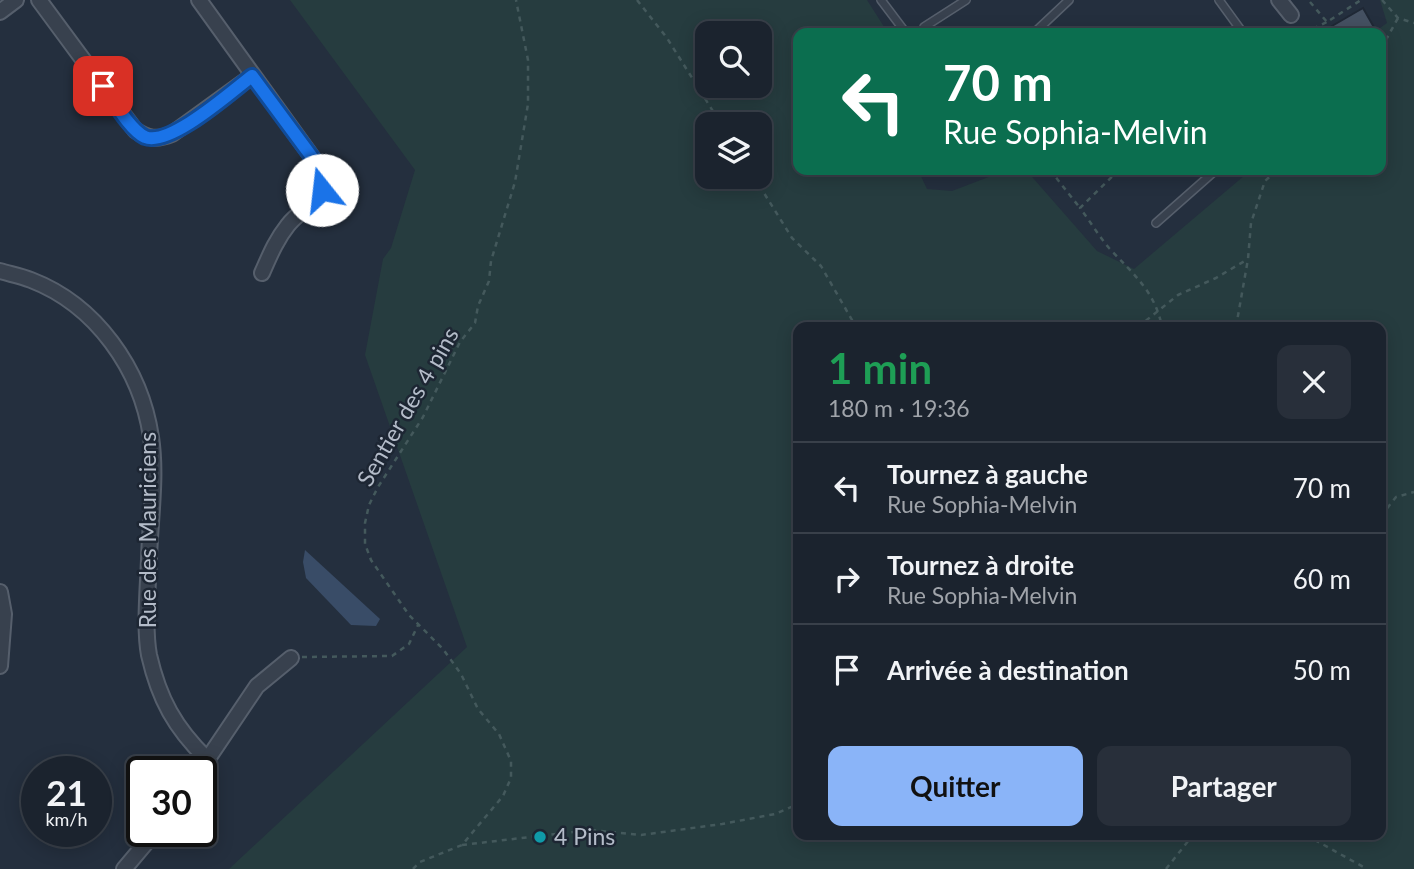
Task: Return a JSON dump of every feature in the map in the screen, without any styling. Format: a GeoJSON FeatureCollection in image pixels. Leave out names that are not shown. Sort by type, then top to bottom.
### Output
{"type":"FeatureCollection","features":[{"type":"Feature","properties":{"kind":"street"},"geometry":{"type":"LineString","coordinates":[[0,12],[16,0]]}},
{"type":"Feature","properties":{"kind":"street"},"geometry":{"type":"LineString","coordinates":[[39,0],[135,130],[146,138],[161,138],[172,134],[252,76]]}},
{"type":"Feature","properties":{"kind":"street"},"geometry":{"type":"LineString","coordinates":[[199,0],[320,168],[324,178],[322,190],[317,197],[290,223],[274,244],[262,273]]}},
{"type":"Feature","properties":{"kind":"street"},"geometry":{"type":"LineString","coordinates":[[1279,0],[1291,15]]}},
{"type":"Feature","properties":{"kind":"street","name":"Rue des Mauriciens"},"geometry":{"type":"LineString","coordinates":[[0,271],[31,280],[59,295],[83,313],[111,341],[134,380],[143,402],[152,439],[148,652],[161,696],[185,737],[204,756]]}},
{"type":"Feature","properties":{"kind":"street"},"geometry":{"type":"LineString","coordinates":[[0,592],[4,614],[0,666]]}},
{"type":"Feature","properties":{"kind":"street"},"geometry":{"type":"LineString","coordinates":[[209,756],[257,687],[291,658]]}},
{"type":"Feature","properties":{"kind":"street"},"geometry":{"type":"LineString","coordinates":[[124,869],[143,847]]}},
{"type":"Feature","properties":{"kind":"lane"},"geometry":{"type":"LineString","coordinates":[[881,0],[902,28]]}},
{"type":"Feature","properties":{"kind":"lane"},"geometry":{"type":"LineString","coordinates":[[924,27],[966,0]]}},
{"type":"Feature","properties":{"kind":"lane"},"geometry":{"type":"LineString","coordinates":[[1039,28],[1069,0]]}},
{"type":"Feature","properties":{"kind":"lane"},"geometry":{"type":"LineString","coordinates":[[1219,0],[1239,28]]}},
{"type":"Feature","properties":{"kind":"lane"},"geometry":{"type":"LineString","coordinates":[[1156,223],[1210,175]]}},
{"type":"Feature","properties":{"kind":"path","name":"Sentier des 4 pins"},"geometry":{"type":"LineString","coordinates":[[413,869],[420,862],[462,845],[503,796],[511,778],[511,761],[499,734],[478,709],[461,674],[443,649],[409,615],[371,559],[365,544],[365,523],[369,505],[378,487],[423,417],[460,342],[475,323],[478,306],[489,281],[491,261],[515,182],[528,104],[528,60],[516,0]]}},
{"type":"Feature","properties":{"kind":"path"},"geometry":{"type":"LineString","coordinates":[[637,0],[667,38],[713,112]]}},
{"type":"Feature","properties":{"kind":"path"},"geometry":{"type":"LineString","coordinates":[[1314,28],[1361,0]]}},
{"type":"Feature","properties":{"kind":"path"},"geometry":{"type":"LineString","coordinates":[[1382,0],[1398,18],[1414,23]]}},
{"type":"Feature","properties":{"kind":"path"},"geometry":{"type":"LineString","coordinates":[[1310,2],[1326,22]]}},
{"type":"Feature","properties":{"kind":"path"},"geometry":{"type":"LineString","coordinates":[[1386,40],[1398,18]]}},
{"type":"Feature","properties":{"kind":"path"},"geometry":{"type":"LineString","coordinates":[[1053,175],[1107,245],[1146,288],[1158,309],[1161,322]]}},
{"type":"Feature","properties":{"kind":"path"},"geometry":{"type":"LineString","coordinates":[[1080,208],[1114,175]]}},
{"type":"Feature","properties":{"kind":"path"},"geometry":{"type":"LineString","coordinates":[[1237,322],[1248,259],[1251,223],[1265,181],[1272,175]]}},
{"type":"Feature","properties":{"kind":"path"},"geometry":{"type":"LineString","coordinates":[[762,189],[793,238],[821,265],[853,322]]}},
{"type":"Feature","properties":{"kind":"path"},"geometry":{"type":"LineString","coordinates":[[1144,322],[1178,295],[1216,278],[1248,259]]}},
{"type":"Feature","properties":{"kind":"path"},"geometry":{"type":"LineString","coordinates":[[1386,510],[1396,497],[1414,492]]}},
{"type":"Feature","properties":{"kind":"path"},"geometry":{"type":"LineString","coordinates":[[291,658],[392,656],[409,644],[418,625]]}},
{"type":"Feature","properties":{"kind":"path"},"geometry":{"type":"LineString","coordinates":[[462,845],[590,830],[641,835],[775,814],[793,806]]}},
{"type":"Feature","properties":{"kind":"path"},"geometry":{"type":"LineString","coordinates":[[1166,869],[1189,840]]}},
{"type":"Feature","properties":{"kind":"path"},"geometry":{"type":"LineString","coordinates":[[1315,840],[1367,869]]}},
{"type":"Feature","properties":{"kind":"green space"},"geometry":{"type":"Polygon","coordinates":[[[290,0],[867,0],[885,28],[793,28],[793,175],[920,175],[927,189],[952,191],[994,175],[1030,175],[1097,251],[1134,269],[1245,175],[1386,175],[1386,28],[1380,28],[1387,23],[1380,0],[1414,0],[1414,869],[229,869],[467,647],[365,355],[383,259],[391,248],[415,170],[290,0]]]}},
{"type":"Feature","properties":{"kind":"water"},"geometry":{"type":"Polygon","coordinates":[[[305,550],[380,619],[376,626],[351,625],[306,578],[303,562],[305,550]]]}},
{"type":"Feature","properties":{"kind":"building"},"geometry":{"type":"Polygon","coordinates":[[[1363,8],[1374,28],[1333,28],[1332,26],[1363,8]]]}},
{"type":"Feature","properties":{"kind":"place","name":"4 Pins"},"geometry":{"type":"Point","coordinates":[540,837]}},
{"type":"Feature","properties":{"kind":"route"},"geometry":{"type":"LineString","coordinates":[[103,86],[135,130],[146,138],[161,138],[185,126],[252,76],[320,168],[324,178],[322,190]]}}]}
